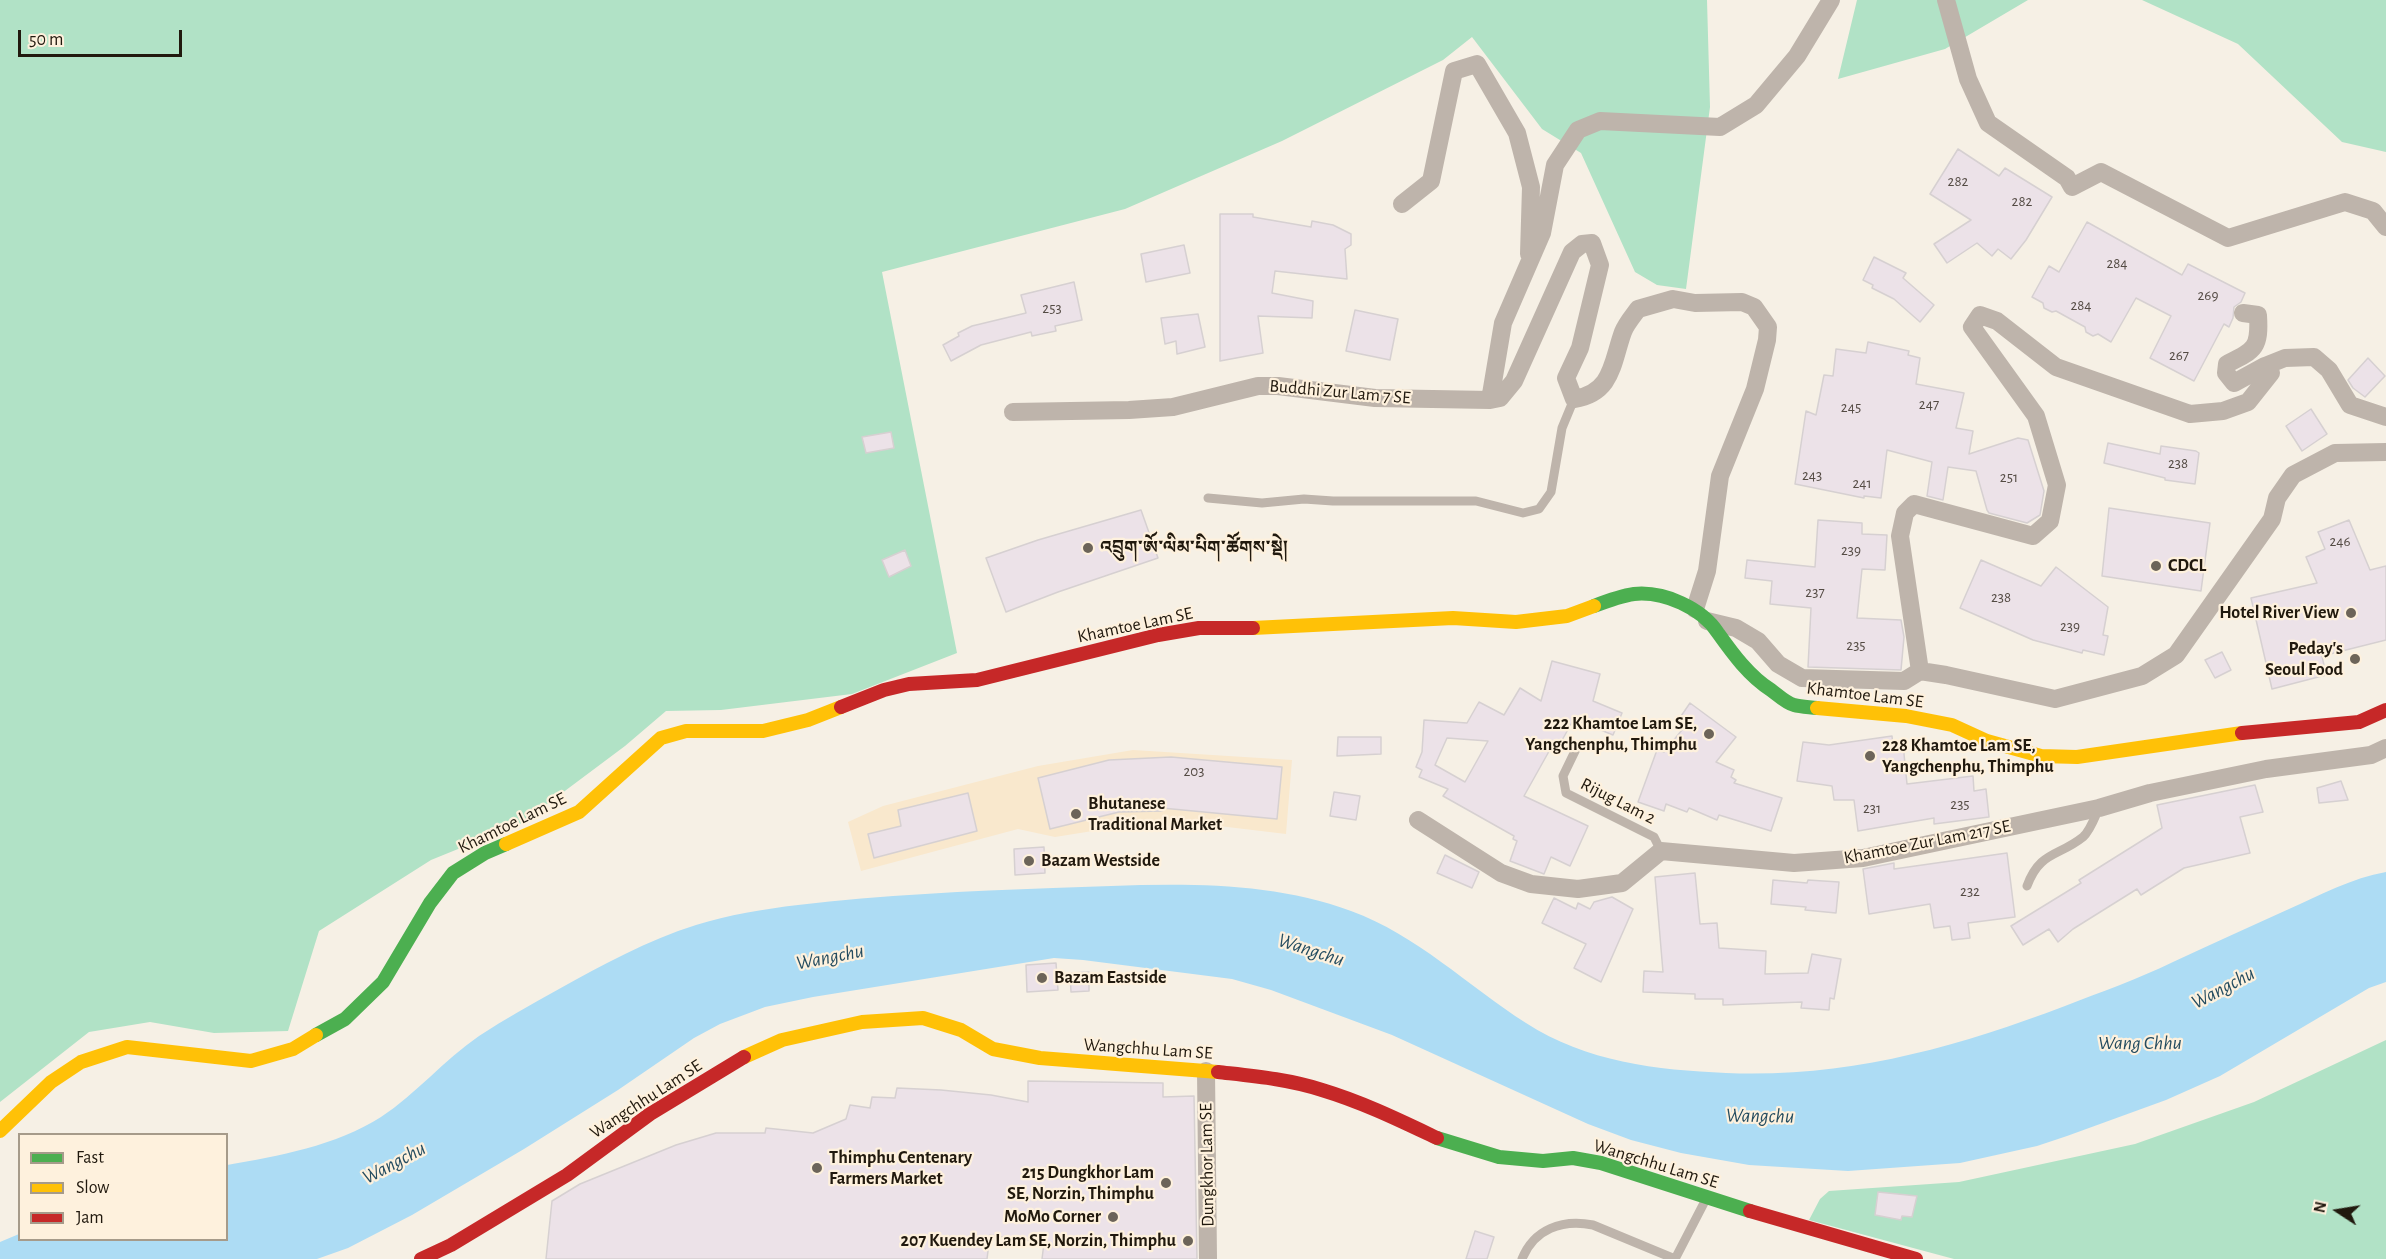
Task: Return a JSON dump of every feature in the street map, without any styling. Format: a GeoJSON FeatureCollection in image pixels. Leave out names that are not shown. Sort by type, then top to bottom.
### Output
{"type":"FeatureCollection","features":[{"type":"Feature","properties":{"kind":"main road","name":"Khamtoe Lam SE"},"geometry":{"type":"LineString","coordinates":[[0,1131],[51,1082],[81,1062],[127,1047],[251,1061],[293,1049],[345,1019],[383,982],[430,903],[453,873],[485,853],[579,812],[661,738],[686,731],[764,731],[808,720],[884,690],[909,684],[977,680],[1158,635],[1199,628],[1237,629],[1453,618],[1516,622],[1567,616],[1619,597],[1636,594],[1657,596],[1700,615],[1718,632],[1724,644],[1763,685],[1793,705],[1917,718],[1952,725],[1987,741],[2041,756],[2077,757],[2237,733],[2359,722],[2386,710]]}},
{"type":"Feature","properties":{"kind":"main road","name":"Wangchhu Lam SE"},"geometry":{"type":"LineString","coordinates":[[421,1259],[448,1252],[567,1175],[650,1114],[750,1054],[782,1040],[862,1022],[923,1018],[961,1030],[993,1049],[1040,1058],[1270,1078],[1320,1089],[1369,1106],[1440,1139],[1499,1157],[1543,1161],[1573,1158],[1601,1163],[1706,1198],[1916,1259]]}},
{"type":"Feature","properties":{"kind":"street"},"geometry":{"type":"LineString","coordinates":[[1831,0],[1797,56],[1756,105],[1720,127],[1600,121],[1578,130],[1556,165],[1542,233],[1503,323],[1490,400],[1500,398],[1514,381],[1572,252],[1582,244],[1592,243],[1600,265],[1580,348],[1566,378],[1574,399],[1587,397],[1609,378],[1624,330],[1638,309],[1673,299],[1695,303],[1742,302],[1754,307],[1768,327],[1755,389],[1720,476],[1700,615],[1736,628],[1758,641],[1778,664],[1802,678],[1904,681],[1920,671],[2055,699],[2142,676],[2176,655],[2272,519],[2277,498],[2293,475],[2335,453],[2386,452]]}},
{"type":"Feature","properties":{"kind":"street"},"geometry":{"type":"LineString","coordinates":[[1946,0],[1968,79],[1988,123],[2067,178],[2072,187],[2101,172],[2228,238],[2345,202],[2373,211],[2386,226]]}},
{"type":"Feature","properties":{"kind":"street"},"geometry":{"type":"LineString","coordinates":[[1402,204],[1431,181],[1454,71],[1477,64],[1517,133],[1531,187],[1528,262]]}},
{"type":"Feature","properties":{"kind":"street"},"geometry":{"type":"LineString","coordinates":[[2243,313],[2258,315],[2259,336],[2252,351],[2227,364],[2226,373],[2234,383],[2285,358],[2314,357],[2329,370],[2350,405],[2386,417]]}},
{"type":"Feature","properties":{"kind":"street"},"geometry":{"type":"LineString","coordinates":[[1920,671],[1900,536],[1905,513],[1914,504],[2033,536],[2050,521],[2057,485],[2036,416],[1972,327],[1980,315],[1997,321],[2056,366],[2190,414],[2223,411],[2248,402],[2271,373],[2265,366]]}},
{"type":"Feature","properties":{"kind":"street","name":"Buddhi Zur Lam 7 SE"},"geometry":{"type":"LineString","coordinates":[[1013,412],[1130,411],[1173,407],[1258,386],[1278,386],[1375,398],[1490,400]]}},
{"type":"Feature","properties":{"kind":"street","name":"Khamtoe Zur Lam 217 SE"},"geometry":{"type":"LineString","coordinates":[[1661,851],[1794,863],[1863,858],[2099,808],[2150,793],[2266,769],[2371,755],[2386,748]]}},
{"type":"Feature","properties":{"kind":"street"},"geometry":{"type":"LineString","coordinates":[[1418,820],[1501,873],[1531,884],[1578,889],[1622,883],[1661,851]]}},
{"type":"Feature","properties":{"kind":"street","name":"Dungkhor Lam SE"},"geometry":{"type":"LineString","coordinates":[[1206,1071],[1208,1259]]}},
{"type":"Feature","properties":{"kind":"lane"},"geometry":{"type":"LineString","coordinates":[[1208,498],[1262,503],[1304,499],[1476,501],[1523,513],[1539,509],[1551,492],[1562,428],[1574,399]]}},
{"type":"Feature","properties":{"kind":"lane","name":"Rijug Lam 2"},"geometry":{"type":"LineString","coordinates":[[1577,747],[1563,776],[1566,793],[1654,837],[1661,851]]}},
{"type":"Feature","properties":{"kind":"lane"},"geometry":{"type":"LineString","coordinates":[[2027,886],[2038,864],[2085,836],[2099,808]]}},
{"type":"Feature","properties":{"kind":"lane"},"geometry":{"type":"LineString","coordinates":[[1522,1259],[1527,1247],[1545,1230],[1563,1224],[1580,1222],[1593,1225],[1675,1259],[1706,1198]]}},
{"type":"Feature","properties":{"kind":"shaded area","name":"Bhutanese Traditional Market"},"geometry":{"type":"Polygon","coordinates":[[[1133,750],[1292,760],[1286,834],[1219,826],[1124,826],[1055,837],[1018,829],[861,871],[848,822],[883,806],[1038,766],[1133,750]]]}},
{"type":"Feature","properties":{"kind":"green space"},"geometry":{"type":"Polygon","coordinates":[[[0,0],[1707,0],[1710,107],[1686,289],[1657,285],[1635,272],[1581,153],[1542,129],[1472,37],[1443,60],[1282,141],[1125,209],[882,272],[957,653],[852,694],[721,710],[666,711],[625,746],[522,823],[431,860],[319,931],[288,1031],[214,1033],[150,1022],[89,1032],[0,1102],[0,0]]]}},
{"type":"Feature","properties":{"kind":"green space"},"geometry":{"type":"Polygon","coordinates":[[[1857,0],[2028,0],[1945,49],[1838,79],[1857,0]]]}},
{"type":"Feature","properties":{"kind":"green space"},"geometry":{"type":"Polygon","coordinates":[[[2142,0],[2386,0],[2386,152],[2342,142],[2238,44],[2142,0]]]}},
{"type":"Feature","properties":{"kind":"green space"},"geometry":{"type":"Polygon","coordinates":[[[2386,1040],[2386,1259],[1954,1259],[1809,1220],[1820,1199],[1829,1191],[1959,1182],[2135,1144],[2254,1102],[2386,1040]]]}},
{"type":"Feature","properties":{"kind":"water","name":"Wang Chhu"},"geometry":{"type":"Polygon","coordinates":[[[2386,872],[2386,982],[2369,988],[2220,1076],[2166,1100],[2037,1146],[1960,1163],[1848,1171],[1749,1165],[1681,1153],[1631,1140],[1588,1124],[1392,1035],[1271,990],[1232,979],[1054,958],[813,997],[765,1007],[720,1024],[694,1038],[618,1090],[524,1149],[412,1215],[348,1248],[317,1259],[0,1259],[0,1242],[18,1234],[18,1241],[228,1241],[228,1165],[267,1158],[326,1143],[363,1127],[394,1108],[479,1036],[575,980],[678,931],[759,910],[893,896],[1090,887],[1204,885],[1279,892],[1351,911],[1398,933],[1526,1023],[1573,1047],[1623,1062],[1648,1066],[1700,1072],[1771,1073],[1814,1071],[1857,1065],[1941,1047],[1982,1035],[2133,980],[2361,878],[2386,872]]]}},
{"type":"Feature","properties":{"kind":"building"},"geometry":{"type":"Polygon","coordinates":[[[1958,149],[1999,176],[2005,168],[2052,197],[2026,240],[2011,259],[1998,249],[1992,256],[1977,243],[1947,263],[1934,244],[1971,220],[1930,194],[1958,149]]]}},
{"type":"Feature","properties":{"kind":"building"},"geometry":{"type":"Polygon","coordinates":[[[1220,214],[1253,214],[1253,217],[1311,227],[1312,221],[1333,225],[1351,234],[1351,245],[1345,249],[1347,279],[1275,271],[1272,293],[1313,301],[1312,318],[1258,316],[1263,353],[1220,361],[1220,214]]]}},
{"type":"Feature","properties":{"kind":"building"},"geometry":{"type":"Polygon","coordinates":[[[2087,222],[2182,275],[2188,264],[2245,293],[2241,302],[2234,307],[2229,327],[2224,324],[2194,381],[2150,358],[2171,316],[2136,298],[2111,342],[2098,334],[2093,336],[2086,332],[2085,327],[2056,311],[2052,312],[2044,308],[2043,303],[2032,297],[2049,266],[2059,272],[2087,222]]]}},
{"type":"Feature","properties":{"kind":"building"},"geometry":{"type":"Polygon","coordinates":[[[1184,245],[1190,273],[1146,282],[1141,254],[1184,245]]]}},
{"type":"Feature","properties":{"kind":"building"},"geometry":{"type":"Polygon","coordinates":[[[1874,257],[1906,273],[1903,278],[1934,305],[1920,322],[1894,299],[1872,288],[1873,285],[1863,280],[1874,257]]]}},
{"type":"Feature","properties":{"kind":"building"},"geometry":{"type":"Polygon","coordinates":[[[1074,282],[1082,320],[1055,326],[1056,331],[1032,336],[1031,332],[981,345],[951,361],[943,345],[959,336],[958,333],[972,326],[1026,313],[1021,295],[1074,282]]]}},
{"type":"Feature","properties":{"kind":"building"},"geometry":{"type":"Polygon","coordinates":[[[1355,310],[1398,319],[1390,360],[1346,351],[1355,310]]]}},
{"type":"Feature","properties":{"kind":"building"},"geometry":{"type":"Polygon","coordinates":[[[1198,314],[1205,347],[1177,354],[1176,341],[1165,344],[1161,318],[1198,314]]]}},
{"type":"Feature","properties":{"kind":"building"},"geometry":{"type":"Polygon","coordinates":[[[1868,342],[1909,351],[1908,355],[1920,358],[1916,384],[1964,393],[1956,428],[1973,431],[1969,454],[2018,438],[2028,440],[2044,491],[2040,515],[2027,523],[1989,513],[1976,471],[1948,467],[1943,500],[1927,496],[1932,462],[1887,450],[1881,498],[1864,496],[1864,498],[1795,484],[1806,411],[1816,415],[1824,375],[1833,376],[1836,349],[1866,353],[1868,342]]]}},
{"type":"Feature","properties":{"kind":"building"},"geometry":{"type":"Polygon","coordinates":[[[2368,358],[2385,376],[2365,397],[2353,388],[2348,380],[2368,358]]]}},
{"type":"Feature","properties":{"kind":"building"},"geometry":{"type":"Polygon","coordinates":[[[2311,409],[2327,434],[2302,451],[2286,426],[2311,409]]]}},
{"type":"Feature","properties":{"kind":"building"},"geometry":{"type":"Polygon","coordinates":[[[891,432],[894,448],[866,453],[862,437],[891,432]]]}},
{"type":"Feature","properties":{"kind":"building"},"geometry":{"type":"Polygon","coordinates":[[[2108,443],[2160,454],[2161,446],[2196,451],[2199,453],[2195,484],[2165,480],[2165,478],[2104,463],[2108,443]]]}},
{"type":"Feature","properties":{"kind":"building"},"geometry":{"type":"Polygon","coordinates":[[[2109,508],[2210,523],[2201,591],[2102,576],[2109,508]]]}},
{"type":"Feature","properties":{"kind":"building"},"geometry":{"type":"Polygon","coordinates":[[[1141,510],[1158,558],[1006,612],[986,558],[1038,540],[1141,510]]]}},
{"type":"Feature","properties":{"kind":"building"},"geometry":{"type":"Polygon","coordinates":[[[1818,520],[1862,523],[1862,534],[1887,535],[1885,570],[1862,569],[1857,618],[1901,620],[1904,637],[1901,670],[1808,667],[1811,608],[1770,604],[1772,581],[1745,578],[1747,560],[1815,567],[1818,520]]]}},
{"type":"Feature","properties":{"kind":"building","name":"Hotel River View"},"geometry":{"type":"Polygon","coordinates":[[[2349,520],[2370,570],[2386,566],[2386,640],[2322,656],[2326,675],[2272,689],[2251,598],[2317,583],[2306,557],[2325,549],[2318,532],[2349,520]]]}},
{"type":"Feature","properties":{"kind":"building"},"geometry":{"type":"Polygon","coordinates":[[[905,550],[911,566],[889,577],[882,560],[905,550]]]}},
{"type":"Feature","properties":{"kind":"building"},"geometry":{"type":"Polygon","coordinates":[[[1981,560],[2041,586],[2056,567],[2108,607],[2103,635],[2108,636],[2104,655],[2083,650],[2082,653],[2033,640],[1960,608],[1981,560]]]}},
{"type":"Feature","properties":{"kind":"building"},"geometry":{"type":"Polygon","coordinates":[[[2222,652],[2231,670],[2215,678],[2205,660],[2222,652]]]}},
{"type":"Feature","properties":{"kind":"building"},"geometry":{"type":"Polygon","coordinates":[[[1552,661],[1600,674],[1593,701],[1622,713],[1613,735],[1574,719],[1557,749],[1552,746],[1524,796],[1588,826],[1570,866],[1551,857],[1544,874],[1510,861],[1517,841],[1513,839],[1514,836],[1443,796],[1448,789],[1419,777],[1422,770],[1416,767],[1422,752],[1424,720],[1467,723],[1479,702],[1504,715],[1520,688],[1541,701],[1552,661]],[[1447,738],[1435,765],[1465,782],[1488,741],[1447,738]]]}},
{"type":"Feature","properties":{"kind":"building"},"geometry":{"type":"Polygon","coordinates":[[[1690,703],[1736,737],[1716,762],[1734,770],[1731,777],[1736,780],[1734,783],[1782,798],[1771,831],[1719,815],[1717,820],[1689,808],[1687,812],[1666,804],[1664,811],[1638,802],[1657,750],[1664,752],[1686,725],[1679,719],[1690,703]]]}},
{"type":"Feature","properties":{"kind":"building"},"geometry":{"type":"Polygon","coordinates":[[[1892,736],[1893,746],[1903,744],[1907,784],[1973,776],[1974,791],[1986,789],[1989,817],[1934,824],[1934,818],[1858,831],[1854,800],[1834,800],[1832,786],[1797,781],[1803,742],[1829,745],[1892,736]]]}},
{"type":"Feature","properties":{"kind":"building"},"geometry":{"type":"Polygon","coordinates":[[[1338,737],[1381,737],[1381,754],[1337,756],[1338,737]]]}},
{"type":"Feature","properties":{"kind":"building"},"geometry":{"type":"Polygon","coordinates":[[[1171,757],[1282,767],[1277,819],[1162,808],[1162,811],[1119,812],[1050,829],[1038,778],[1109,760],[1171,757]]]}},
{"type":"Feature","properties":{"kind":"building"},"geometry":{"type":"Polygon","coordinates":[[[2341,781],[2348,800],[2319,803],[2317,788],[2341,781]]]}},
{"type":"Feature","properties":{"kind":"building"},"geometry":{"type":"Polygon","coordinates":[[[2255,785],[2263,812],[2240,817],[2250,853],[2184,868],[2141,895],[2137,889],[2073,929],[2058,942],[2049,929],[2023,945],[2011,926],[2081,883],[2079,880],[2162,828],[2157,805],[2255,785]]]}},
{"type":"Feature","properties":{"kind":"building"},"geometry":{"type":"Polygon","coordinates":[[[1334,792],[1360,796],[1356,820],[1330,816],[1334,792]]]}},
{"type":"Feature","properties":{"kind":"building"},"geometry":{"type":"Polygon","coordinates":[[[968,793],[977,831],[874,858],[868,834],[901,826],[898,810],[968,793]]]}},
{"type":"Feature","properties":{"kind":"building","name":"Bazam Westside"},"geometry":{"type":"Polygon","coordinates":[[[1044,847],[1045,873],[1015,875],[1014,849],[1044,847]]]}},
{"type":"Feature","properties":{"kind":"building"},"geometry":{"type":"Polygon","coordinates":[[[2007,853],[2015,917],[1968,923],[1970,938],[1952,940],[1950,926],[1934,928],[1930,904],[1869,914],[1863,869],[1894,863],[1894,869],[2007,853]]]}},
{"type":"Feature","properties":{"kind":"building"},"geometry":{"type":"Polygon","coordinates":[[[1445,855],[1479,872],[1472,888],[1437,873],[1445,855]]]}},
{"type":"Feature","properties":{"kind":"building"},"geometry":{"type":"Polygon","coordinates":[[[1695,873],[1700,924],[1717,923],[1719,948],[1766,951],[1765,974],[1808,973],[1812,954],[1841,959],[1834,999],[1830,998],[1829,1010],[1801,1008],[1802,1002],[1723,1005],[1723,999],[1695,999],[1695,994],[1643,992],[1644,971],[1663,972],[1655,877],[1695,873]]]}},
{"type":"Feature","properties":{"kind":"building"},"geometry":{"type":"Polygon","coordinates":[[[1773,880],[1807,883],[1808,880],[1839,882],[1836,913],[1805,910],[1806,907],[1771,904],[1773,880]]]}},
{"type":"Feature","properties":{"kind":"building"},"geometry":{"type":"Polygon","coordinates":[[[1612,897],[1633,909],[1601,982],[1574,968],[1586,944],[1542,923],[1554,898],[1576,909],[1578,903],[1590,909],[1594,902],[1612,897]]]}},
{"type":"Feature","properties":{"kind":"building","name":"Bazam Eastside"},"geometry":{"type":"Polygon","coordinates":[[[1056,963],[1058,990],[1027,992],[1026,965],[1056,963]]]}},
{"type":"Feature","properties":{"kind":"building"},"geometry":{"type":"Polygon","coordinates":[[[1089,972],[1089,991],[1071,992],[1070,973],[1089,972]]]}},
{"type":"Feature","properties":{"kind":"building","name":"Thimphu Centenary Farmers Market"},"geometry":{"type":"Polygon","coordinates":[[[1028,1081],[1163,1083],[1163,1097],[1194,1096],[1197,1259],[1042,1259],[1044,1243],[990,1235],[987,1259],[546,1259],[552,1201],[580,1184],[676,1145],[716,1133],[765,1133],[766,1128],[813,1133],[846,1119],[850,1105],[870,1108],[872,1097],[895,1098],[897,1088],[991,1095],[1028,1102],[1028,1081]]]}},
{"type":"Feature","properties":{"kind":"building"},"geometry":{"type":"Polygon","coordinates":[[[1878,1192],[1917,1196],[1912,1217],[1902,1216],[1901,1220],[1875,1215],[1878,1192]]]}},
{"type":"Feature","properties":{"kind":"building"},"geometry":{"type":"Polygon","coordinates":[[[1475,1231],[1494,1237],[1487,1259],[1466,1259],[1475,1231]]]}},
{"type":"Feature","properties":{"kind":"traffic: fast"},"geometry":{"type":"LineString","coordinates":[[1594,606],[1634,594],[1658,595],[1681,603],[1711,624],[1742,664],[1785,701],[1817,708]]}},
{"type":"Feature","properties":{"kind":"traffic: fast"},"geometry":{"type":"LineString","coordinates":[[316,1035],[345,1019],[383,982],[430,903],[453,873],[485,853],[506,844]]}},
{"type":"Feature","properties":{"kind":"traffic: fast"},"geometry":{"type":"LineString","coordinates":[[1437,1138],[1499,1157],[1543,1161],[1573,1158],[1601,1163],[1750,1211]]}},
{"type":"Feature","properties":{"kind":"traffic: slow"},"geometry":{"type":"LineString","coordinates":[[1253,628],[1453,618],[1516,622],[1567,616],[1594,606]]}},
{"type":"Feature","properties":{"kind":"traffic: slow"},"geometry":{"type":"LineString","coordinates":[[506,844],[579,812],[661,738],[686,731],[763,731],[808,720],[841,707]]}},
{"type":"Feature","properties":{"kind":"traffic: slow"},"geometry":{"type":"LineString","coordinates":[[1817,708],[1906,716],[1952,725],[1987,741],[2041,756],[2077,757],[2242,733]]}},
{"type":"Feature","properties":{"kind":"traffic: slow"},"geometry":{"type":"LineString","coordinates":[[744,1057],[782,1040],[862,1022],[923,1018],[961,1030],[993,1049],[1040,1058],[1218,1072]]}},
{"type":"Feature","properties":{"kind":"traffic: slow"},"geometry":{"type":"LineString","coordinates":[[0,1131],[51,1082],[81,1062],[127,1047],[251,1061],[293,1049],[316,1035]]}},
{"type":"Feature","properties":{"kind":"traffic: jam"},"geometry":{"type":"LineString","coordinates":[[841,707],[884,690],[909,684],[977,680],[1158,635],[1199,628],[1253,628]]}},
{"type":"Feature","properties":{"kind":"traffic: jam"},"geometry":{"type":"LineString","coordinates":[[2242,733],[2359,722],[2386,710]]}},
{"type":"Feature","properties":{"kind":"traffic: jam"},"geometry":{"type":"LineString","coordinates":[[421,1259],[451,1245],[567,1175],[650,1114],[744,1057]]}},
{"type":"Feature","properties":{"kind":"traffic: jam"},"geometry":{"type":"LineString","coordinates":[[1218,1072],[1309,1086],[1366,1106],[1437,1138]]}},
{"type":"Feature","properties":{"kind":"traffic: jam"},"geometry":{"type":"LineString","coordinates":[[1750,1211],[1916,1259]]}},
{"type":"Feature","properties":{"kind":"place","name":"འབྲུག་ཨོ་ལིམ་པིག་ཚོགས་སྡེ།"},"geometry":{"type":"Point","coordinates":[1088,548]}},
{"type":"Feature","properties":{"kind":"place","name":"CDCL"},"geometry":{"type":"Point","coordinates":[2156,566]}},
{"type":"Feature","properties":{"kind":"place","name":"Hotel River View"},"geometry":{"type":"Point","coordinates":[2351,613]}},
{"type":"Feature","properties":{"kind":"place","name":"Peday's Seoul Food"},"geometry":{"type":"Point","coordinates":[2355,659]}},
{"type":"Feature","properties":{"kind":"place","name":"222 Khamtoe Lam SE, Yangchenphu, Thimphu"},"geometry":{"type":"Point","coordinates":[1709,734]}},
{"type":"Feature","properties":{"kind":"place","name":"228 Khamtoe Lam SE, Yangchenphu, Thimphu"},"geometry":{"type":"Point","coordinates":[1870,756]}},
{"type":"Feature","properties":{"kind":"place","name":"Bhutanese Traditional Market"},"geometry":{"type":"Point","coordinates":[1076,814]}},
{"type":"Feature","properties":{"kind":"place","name":"Bazam Westside"},"geometry":{"type":"Point","coordinates":[1029,861]}},
{"type":"Feature","properties":{"kind":"place","name":"Bazam Eastside"},"geometry":{"type":"Point","coordinates":[1042,978]}},
{"type":"Feature","properties":{"kind":"place","name":"Thimphu Centenary Farmers Market"},"geometry":{"type":"Point","coordinates":[817,1168]}},
{"type":"Feature","properties":{"kind":"place","name":"215 Dungkhor Lam SE, Norzin, Thimphu"},"geometry":{"type":"Point","coordinates":[1166,1183]}},
{"type":"Feature","properties":{"kind":"place","name":"MoMo Corner"},"geometry":{"type":"Point","coordinates":[1113,1217]}},
{"type":"Feature","properties":{"kind":"place","name":"207 Kuendey Lam SE, Norzin, Thimphu"},"geometry":{"type":"Point","coordinates":[1188,1241]}},
{"type":"Feature","properties":{"kind":"water label","name":"Wangchu"},"geometry":{"type":"Point","coordinates":[1311,950]}},
{"type":"Feature","properties":{"kind":"water label","name":"Wangchu"},"geometry":{"type":"Point","coordinates":[830,957]}},
{"type":"Feature","properties":{"kind":"water label","name":"Wangchu"},"geometry":{"type":"Point","coordinates":[2223,988]}},
{"type":"Feature","properties":{"kind":"water label","name":"Wangchu"},"geometry":{"type":"Point","coordinates":[1760,1116]}},
{"type":"Feature","properties":{"kind":"water label","name":"Wangchu"},"geometry":{"type":"Point","coordinates":[394,1163]}}]}
